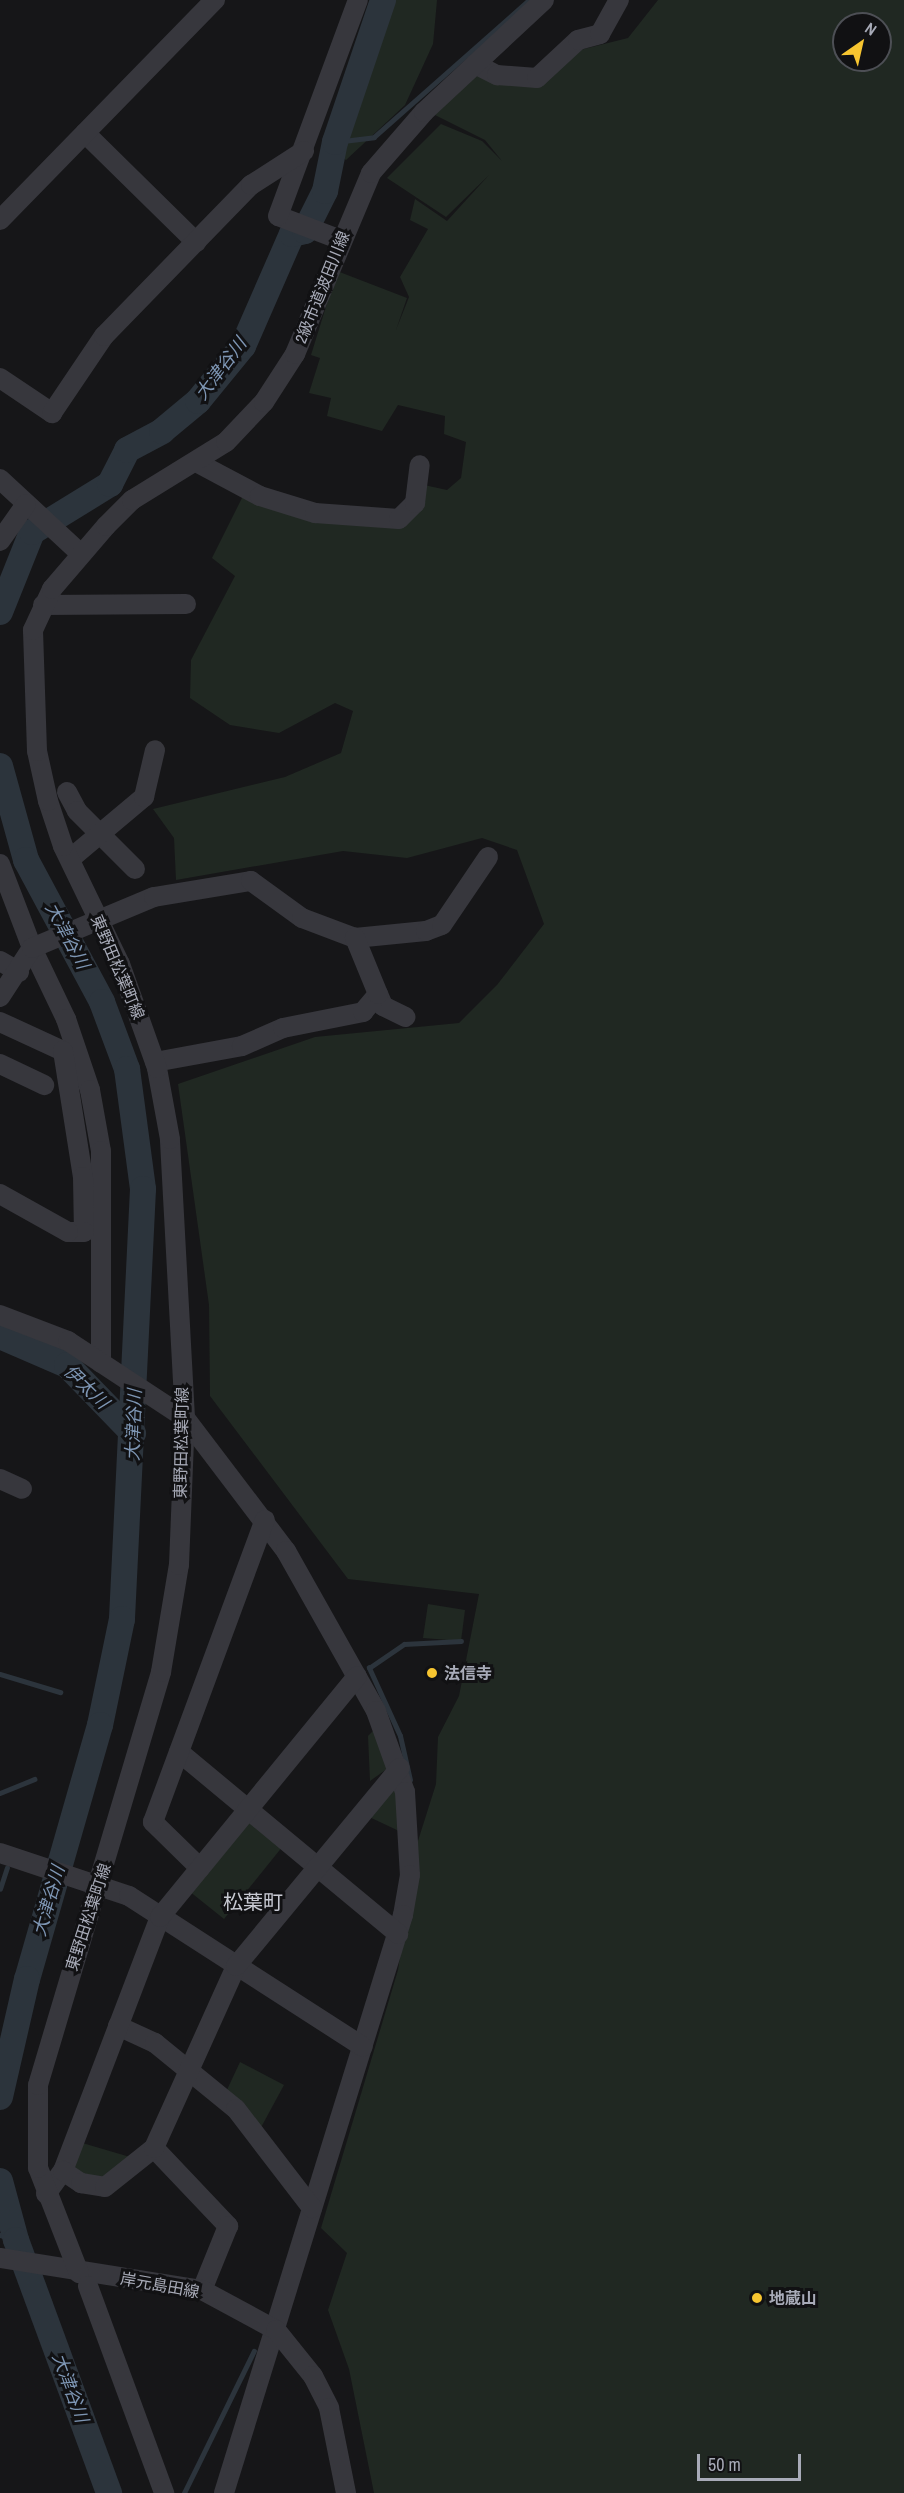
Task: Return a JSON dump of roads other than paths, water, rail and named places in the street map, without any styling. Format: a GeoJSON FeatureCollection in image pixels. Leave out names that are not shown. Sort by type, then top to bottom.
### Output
{"type":"FeatureCollection","features":[{"type":"Feature","properties":{"kind":"street"},"geometry":{"type":"LineString","coordinates":[[0,220],[215,0]]}},
{"type":"Feature","properties":{"kind":"street"},"geometry":{"type":"LineString","coordinates":[[340,240],[278,216],[304,151],[358,0]]}},
{"type":"Feature","properties":{"kind":"street","name":"2級市道波田川線"},"geometry":{"type":"LineString","coordinates":[[80,553],[132,500],[196,462],[246,423],[281,380],[371,173],[475,64],[544,0]]}},
{"type":"Feature","properties":{"kind":"street"},"geometry":{"type":"LineString","coordinates":[[475,64],[496,75],[537,78],[578,40],[600,34],[619,0]]}},
{"type":"Feature","properties":{"kind":"street"},"geometry":{"type":"LineString","coordinates":[[85,133],[196,242]]}},
{"type":"Feature","properties":{"kind":"street"},"geometry":{"type":"LineString","coordinates":[[0,378],[52,413],[104,336],[251,185],[304,151]]}},
{"type":"Feature","properties":{"kind":"street"},"geometry":{"type":"LineString","coordinates":[[196,462],[260,496],[315,513],[399,519],[415,503],[420,465]]}},
{"type":"Feature","properties":{"kind":"street"},"geometry":{"type":"LineString","coordinates":[[0,479],[80,553]]}},
{"type":"Feature","properties":{"kind":"street"},"geometry":{"type":"LineString","coordinates":[[0,541],[28,506]]}},
{"type":"Feature","properties":{"kind":"street","name":"東野田松葉町線"},"geometry":{"type":"LineString","coordinates":[[80,553],[43,605],[32,652],[37,751],[70,859],[155,1062],[170,1140],[181,1414],[179,1565],[170,1628],[145,1734],[98,1882],[38,2085],[35,2138],[46,2194],[164,2493]]}},
{"type":"Feature","properties":{"kind":"street"},"geometry":{"type":"LineString","coordinates":[[43,605],[186,604]]}},
{"type":"Feature","properties":{"kind":"street"},"geometry":{"type":"LineString","coordinates":[[70,859],[144,797],[155,750]]}},
{"type":"Feature","properties":{"kind":"street"},"geometry":{"type":"LineString","coordinates":[[67,792],[100,835],[135,869]]}},
{"type":"Feature","properties":{"kind":"street"},"geometry":{"type":"LineString","coordinates":[[0,997],[19,972],[33,947],[154,897],[251,881],[302,918],[355,938],[442,925],[488,857]]}},
{"type":"Feature","properties":{"kind":"street"},"geometry":{"type":"LineString","coordinates":[[0,864],[33,947],[66,1019],[90,1090],[101,1151],[103,1364]]}},
{"type":"Feature","properties":{"kind":"street"},"geometry":{"type":"LineString","coordinates":[[355,938],[383,1006],[406,1017]]}},
{"type":"Feature","properties":{"kind":"street"},"geometry":{"type":"LineString","coordinates":[[0,961],[19,972]]}},
{"type":"Feature","properties":{"kind":"street"},"geometry":{"type":"LineString","coordinates":[[155,1062],[242,1046],[283,1028],[363,1012],[378,994]]}},
{"type":"Feature","properties":{"kind":"street"},"geometry":{"type":"LineString","coordinates":[[0,1022],[63,1051],[82,1177],[84,1232],[68,1233],[0,1194]]}},
{"type":"Feature","properties":{"kind":"street"},"geometry":{"type":"LineString","coordinates":[[0,1064],[44,1084]]}},
{"type":"Feature","properties":{"kind":"street"},"geometry":{"type":"LineString","coordinates":[[0,1315],[68,1341],[181,1414],[265,1520],[357,1676],[400,1768],[410,1875],[398,1934],[224,2493]]}},
{"type":"Feature","properties":{"kind":"street"},"geometry":{"type":"LineString","coordinates":[[0,1479],[22,1489]]}},
{"type":"Feature","properties":{"kind":"street"},"geometry":{"type":"LineString","coordinates":[[200,1868],[153,1822],[265,1520]]}},
{"type":"Feature","properties":{"kind":"street"},"geometry":{"type":"LineString","coordinates":[[46,2194],[63,2171],[160,1917],[357,1676]]}},
{"type":"Feature","properties":{"kind":"street"},"geometry":{"type":"LineString","coordinates":[[179,1752],[398,1934]]}},
{"type":"Feature","properties":{"kind":"street"},"geometry":{"type":"LineString","coordinates":[[63,2171],[81,2182],[105,2187],[154,2148],[188,2068],[236,1966],[400,1768]]}},
{"type":"Feature","properties":{"kind":"street"},"geometry":{"type":"LineString","coordinates":[[0,1853],[98,1882],[160,1917],[363,2047]]}},
{"type":"Feature","properties":{"kind":"street"},"geometry":{"type":"LineString","coordinates":[[118,2026],[188,2068],[236,2109],[312,2208]]}},
{"type":"Feature","properties":{"kind":"street"},"geometry":{"type":"LineString","coordinates":[[154,2148],[228,2226],[202,2290]]}},
{"type":"Feature","properties":{"kind":"street","name":"岸元島田線"},"geometry":{"type":"LineString","coordinates":[[2,2259],[79,2276],[202,2290],[276,2330],[313,2376],[328,2408],[346,2493]]}},
{"type":"Feature","properties":{"kind":"waterway","name":"大津谷川"},"geometry":{"type":"LineString","coordinates":[[0,612],[32,532],[110,484],[127,450],[162,431],[198,401],[243,346],[292,234],[305,231],[325,191],[335,142],[383,0]]}},
{"type":"Feature","properties":{"kind":"waterway"},"geometry":{"type":"LineString","coordinates":[[335,142],[374,137],[529,0]]}},
{"type":"Feature","properties":{"kind":"waterway","name":"大津谷川"},"geometry":{"type":"LineString","coordinates":[[0,766],[26,860],[102,1002],[127,1069],[143,1189],[122,1619],[100,1725],[27,1979],[0,2097]]}},
{"type":"Feature","properties":{"kind":"waterway","name":"伊太川"},"geometry":{"type":"LineString","coordinates":[[0,1336],[67,1365],[133,1433]]}},
{"type":"Feature","properties":{"kind":"waterway"},"geometry":{"type":"LineString","coordinates":[[410,1780],[400,1736],[369,1668],[404,1644],[461,1641]]}},
{"type":"Feature","properties":{"kind":"waterway"},"geometry":{"type":"LineString","coordinates":[[0,1674],[60,1692]]}},
{"type":"Feature","properties":{"kind":"waterway"},"geometry":{"type":"LineString","coordinates":[[0,1793],[34,1779]]}},
{"type":"Feature","properties":{"kind":"waterway"},"geometry":{"type":"LineString","coordinates":[[0,1889],[7,1868]]}},
{"type":"Feature","properties":{"kind":"waterway","name":"大津谷川"},"geometry":{"type":"LineString","coordinates":[[0,2181],[16,2240],[109,2493]]}},
{"type":"Feature","properties":{"kind":"waterway"},"geometry":{"type":"LineString","coordinates":[[0,2235],[16,2240]]}},
{"type":"Feature","properties":{"kind":"waterway"},"geometry":{"type":"LineString","coordinates":[[184,2493],[254,2351]]}},
{"type":"Feature","properties":{"kind":"place","name":"法信寺"},"geometry":{"type":"Point","coordinates":[432,1673]}},
{"type":"Feature","properties":{"kind":"place","name":"地蔵山"},"geometry":{"type":"Point","coordinates":[757,2298]}},
{"type":"Feature","properties":{"kind":"district","name":"松葉町"},"geometry":{"type":"Point","coordinates":[253,1901]}}]}
